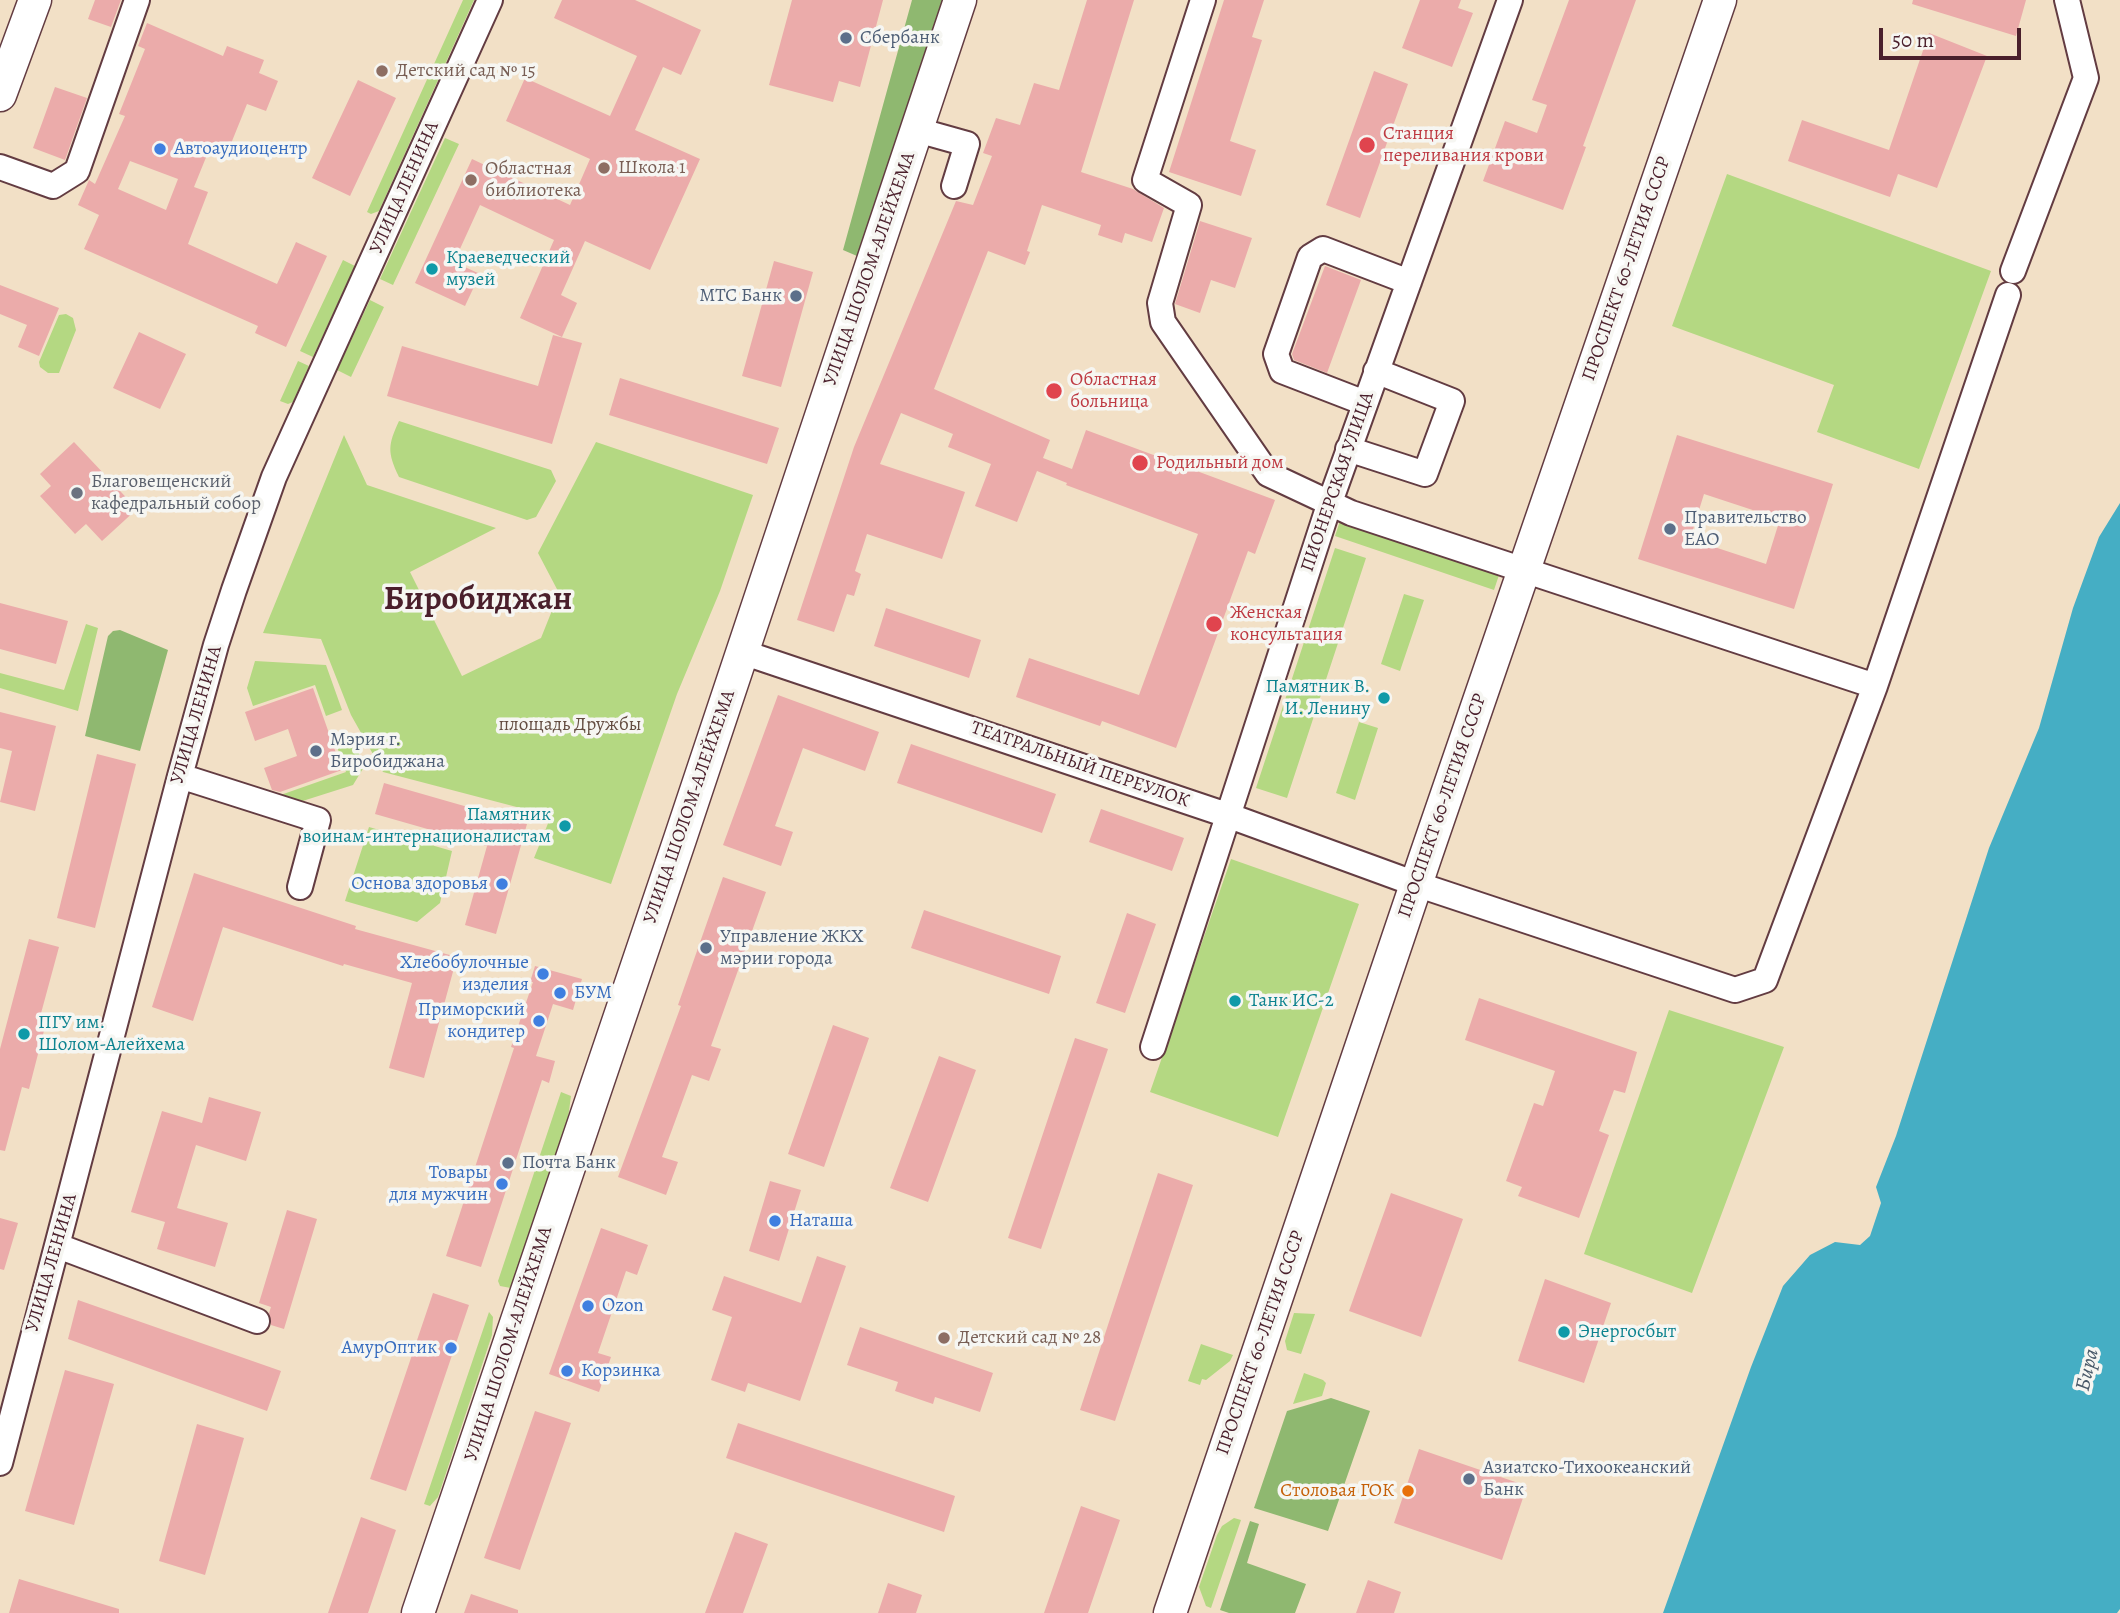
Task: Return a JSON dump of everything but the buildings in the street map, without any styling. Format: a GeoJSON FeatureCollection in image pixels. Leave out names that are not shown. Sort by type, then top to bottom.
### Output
{"type":"FeatureCollection","features":[{"type":"Feature","properties":{"kind":"main road"},"geometry":{"type":"LineString","coordinates":[[0,95],[35,0]]}},
{"type":"Feature","properties":{"kind":"main road","name":"УЛИЦА ШОЛОМ-АЛЕЙХЕМА"},"geometry":{"type":"LineString","coordinates":[[418,1613],[960,0]]}},
{"type":"Feature","properties":{"kind":"main road","name":"ПРОСПЕКТ 60-ЛЕТИЯ СССР"},"geometry":{"type":"LineString","coordinates":[[1170,1613],[1523,570],[1720,0]]}},
{"type":"Feature","properties":{"kind":"street"},"geometry":{"type":"LineString","coordinates":[[0,167],[53,186],[77,171],[137,0]]}},
{"type":"Feature","properties":{"kind":"street","name":"УЛИЦА ЛЕНИНА"},"geometry":{"type":"LineString","coordinates":[[0,1463],[36,1318],[58,1246],[216,645],[274,477],[490,0]]}},
{"type":"Feature","properties":{"kind":"street"},"geometry":{"type":"LineString","coordinates":[[1203,0],[1145,180],[1189,205],[1160,303],[1163,322],[1268,474],[1351,513],[1875,686],[2010,283],[2086,78],[2067,0]]}},
{"type":"Feature","properties":{"kind":"street","name":"ПИОНЕРСКАЯ УЛИЦА"},"geometry":{"type":"LineString","coordinates":[[1153,1047],[1348,449],[1510,0]]}},
{"type":"Feature","properties":{"kind":"street"},"geometry":{"type":"LineString","coordinates":[[917,130],[967,144],[963,177]]}},
{"type":"Feature","properties":{"kind":"street"},"geometry":{"type":"LineString","coordinates":[[1365,403],[1282,370],[1276,354],[1310,257],[1323,249],[1409,282]]}},
{"type":"Feature","properties":{"kind":"street"},"geometry":{"type":"LineString","coordinates":[[1348,449],[1425,474],[1452,401],[1376,371]]}},
{"type":"Feature","properties":{"kind":"street","name":"ТЕАТРАЛЬНЫЙ ПЕРЕУЛОК"},"geometry":{"type":"LineString","coordinates":[[742,652],[1227,815],[1416,884],[1735,990],[1765,980],[1875,686]]}},
{"type":"Feature","properties":{"kind":"street"},"geometry":{"type":"LineString","coordinates":[[180,776],[318,820],[300,887]]}},
{"type":"Feature","properties":{"kind":"street"},"geometry":{"type":"LineString","coordinates":[[58,1246],[257,1321]]}},
{"type":"Feature","properties":{"kind":"green space"},"geometry":{"type":"Polygon","coordinates":[[[463,0],[474,0],[379,211],[371,214],[367,212],[463,0]]]}},
{"type":"Feature","properties":{"kind":"green space"},"geometry":{"type":"Polygon","coordinates":[[[912,0],[947,0],[863,252],[857,256],[843,250],[912,0]]]}},
{"type":"Feature","properties":{"kind":"green space"},"geometry":{"type":"Polygon","coordinates":[[[445,138],[459,144],[393,285],[380,279],[445,138]]]}},
{"type":"Feature","properties":{"kind":"green space"},"geometry":{"type":"Polygon","coordinates":[[[1727,174],[1991,271],[1919,469],[1817,432],[1834,385],[1672,326],[1727,174]]]}},
{"type":"Feature","properties":{"kind":"green space"},"geometry":{"type":"Polygon","coordinates":[[[343,260],[355,266],[313,357],[300,351],[343,260]]]}},
{"type":"Feature","properties":{"kind":"green space"},"geometry":{"type":"Polygon","coordinates":[[[370,300],[384,307],[351,377],[337,370],[370,300]]]}},
{"type":"Feature","properties":{"kind":"green space"},"geometry":{"type":"Polygon","coordinates":[[[66,314],[73,318],[76,330],[59,373],[48,373],[40,367],[39,362],[59,315],[66,314]]]}},
{"type":"Feature","properties":{"kind":"green space"},"geometry":{"type":"Polygon","coordinates":[[[298,361],[309,366],[293,402],[288,404],[280,401],[298,361]]]}},
{"type":"Feature","properties":{"kind":"green space"},"geometry":{"type":"Polygon","coordinates":[[[399,421],[551,470],[556,481],[536,517],[527,520],[399,477],[390,449],[399,421]]]}},
{"type":"Feature","properties":{"kind":"green space","name":"площадь Дружбы"},"geometry":{"type":"Polygon","coordinates":[[[344,435],[367,485],[496,528],[410,572],[462,676],[541,638],[559,593],[538,553],[596,442],[753,495],[720,591],[677,694],[611,884],[534,858],[551,816],[383,772],[351,715],[321,639],[263,633],[344,435]]]}},
{"type":"Feature","properties":{"kind":"green space"},"geometry":{"type":"Polygon","coordinates":[[[1340,521],[1499,575],[1494,590],[1335,536],[1340,521]]]}},
{"type":"Feature","properties":{"kind":"green space"},"geometry":{"type":"Polygon","coordinates":[[[1335,548],[1366,558],[1287,798],[1256,788],[1335,548]]]}},
{"type":"Feature","properties":{"kind":"green space"},"geometry":{"type":"Polygon","coordinates":[[[1404,594],[1424,600],[1400,671],[1381,664],[1404,594]]]}},
{"type":"Feature","properties":{"kind":"green space"},"geometry":{"type":"Polygon","coordinates":[[[86,624],[98,628],[78,711],[0,688],[0,673],[64,690],[86,624]]]}},
{"type":"Feature","properties":{"kind":"green space"},"geometry":{"type":"Polygon","coordinates":[[[120,630],[168,650],[140,751],[85,736],[108,636],[113,631],[120,630]]]}},
{"type":"Feature","properties":{"kind":"green space"},"geometry":{"type":"Polygon","coordinates":[[[255,661],[326,665],[342,710],[326,716],[315,685],[253,706],[247,688],[255,661]]]}},
{"type":"Feature","properties":{"kind":"green space"},"geometry":{"type":"Polygon","coordinates":[[[1359,722],[1378,728],[1355,800],[1336,793],[1359,722]]]}},
{"type":"Feature","properties":{"kind":"green space"},"geometry":{"type":"Polygon","coordinates":[[[352,735],[364,767],[353,785],[290,805],[272,798],[346,772],[335,741],[352,735]]]}},
{"type":"Feature","properties":{"kind":"green space"},"geometry":{"type":"Polygon","coordinates":[[[369,827],[452,851],[440,903],[417,922],[345,901],[369,827]]]}},
{"type":"Feature","properties":{"kind":"green space"},"geometry":{"type":"Polygon","coordinates":[[[1231,859],[1359,904],[1278,1137],[1150,1092],[1231,859]]]}},
{"type":"Feature","properties":{"kind":"green space"},"geometry":{"type":"Polygon","coordinates":[[[1669,1010],[1784,1047],[1692,1293],[1584,1254],[1669,1010]]]}},
{"type":"Feature","properties":{"kind":"green space"},"geometry":{"type":"Polygon","coordinates":[[[561,1092],[571,1096],[567,1126],[511,1288],[500,1286],[498,1281],[561,1092]]]}},
{"type":"Feature","properties":{"kind":"green space"},"geometry":{"type":"Polygon","coordinates":[[[489,1312],[493,1317],[492,1335],[438,1497],[430,1506],[424,1504],[489,1312]]]}},
{"type":"Feature","properties":{"kind":"green space"},"geometry":{"type":"Polygon","coordinates":[[[1294,1313],[1315,1314],[1301,1354],[1287,1350],[1285,1341],[1294,1313]]]}},
{"type":"Feature","properties":{"kind":"green space"},"geometry":{"type":"Polygon","coordinates":[[[1201,1344],[1233,1355],[1230,1361],[1206,1380],[1202,1379],[1200,1385],[1188,1381],[1201,1344]]]}},
{"type":"Feature","properties":{"kind":"green space"},"geometry":{"type":"Polygon","coordinates":[[[1304,1373],[1326,1383],[1322,1396],[1293,1404],[1304,1373]]]}},
{"type":"Feature","properties":{"kind":"green space"},"geometry":{"type":"Polygon","coordinates":[[[1331,1398],[1370,1411],[1328,1531],[1254,1508],[1287,1411],[1331,1398]]]}},
{"type":"Feature","properties":{"kind":"green space"},"geometry":{"type":"Polygon","coordinates":[[[1234,1518],[1241,1520],[1211,1608],[1206,1606],[1199,1587],[1217,1535],[1222,1526],[1234,1518]]]}},
{"type":"Feature","properties":{"kind":"green space"},"geometry":{"type":"Polygon","coordinates":[[[1250,1521],[1259,1524],[1247,1563],[1306,1584],[1295,1613],[1229,1613],[1220,1610],[1250,1521]]]}},
{"type":"Feature","properties":{"kind":"water","name":"Бира"},"geometry":{"type":"Polygon","coordinates":[[[2120,503],[2120,1609],[2117,1613],[1663,1613],[1751,1367],[1783,1286],[1810,1255],[1835,1242],[1860,1245],[1870,1236],[1881,1203],[1876,1187],[1896,1136],[1989,848],[2039,728],[2073,608],[2099,537],[2120,503]]]}},
{"type":"Feature","properties":{"kind":"place","name":"Сбербанк"},"geometry":{"type":"Point","coordinates":[846,38]}},
{"type":"Feature","properties":{"kind":"place","name":"Детский сад № 15"},"geometry":{"type":"Point","coordinates":[382,71]}},
{"type":"Feature","properties":{"kind":"place","name":"Станция переливания крови"},"geometry":{"type":"Point","coordinates":[1367,145]}},
{"type":"Feature","properties":{"kind":"place","name":"Автоаудиоцентр"},"geometry":{"type":"Point","coordinates":[160,149]}},
{"type":"Feature","properties":{"kind":"place","name":"Школа 1"},"geometry":{"type":"Point","coordinates":[604,168]}},
{"type":"Feature","properties":{"kind":"place","name":"Областная библиотека"},"geometry":{"type":"Point","coordinates":[471,180]}},
{"type":"Feature","properties":{"kind":"place","name":"Краеведческий музей"},"geometry":{"type":"Point","coordinates":[432,269]}},
{"type":"Feature","properties":{"kind":"place","name":"МТС Банк"},"geometry":{"type":"Point","coordinates":[796,296]}},
{"type":"Feature","properties":{"kind":"place","name":"Областная больница"},"geometry":{"type":"Point","coordinates":[1054,391]}},
{"type":"Feature","properties":{"kind":"place","name":"Родильный дом"},"geometry":{"type":"Point","coordinates":[1140,463]}},
{"type":"Feature","properties":{"kind":"place","name":"Благовещенский кафедральный собор"},"geometry":{"type":"Point","coordinates":[77,493]}},
{"type":"Feature","properties":{"kind":"place","name":"Правительство ЕАО"},"geometry":{"type":"Point","coordinates":[1670,529]}},
{"type":"Feature","properties":{"kind":"place","name":"Женская консультация"},"geometry":{"type":"Point","coordinates":[1214,624]}},
{"type":"Feature","properties":{"kind":"place","name":"Памятник В. И. Ленину"},"geometry":{"type":"Point","coordinates":[1384,698]}},
{"type":"Feature","properties":{"kind":"place","name":"Мэрия г. Биробиджана"},"geometry":{"type":"Point","coordinates":[316,751]}},
{"type":"Feature","properties":{"kind":"place","name":"Памятник воинам-интернационалистам"},"geometry":{"type":"Point","coordinates":[565,826]}},
{"type":"Feature","properties":{"kind":"place","name":"Основа здоровья"},"geometry":{"type":"Point","coordinates":[502,884]}},
{"type":"Feature","properties":{"kind":"place","name":"Управление ЖКХ мэрии города"},"geometry":{"type":"Point","coordinates":[706,948]}},
{"type":"Feature","properties":{"kind":"place","name":"Хлебобулочные изделия"},"geometry":{"type":"Point","coordinates":[543,974]}},
{"type":"Feature","properties":{"kind":"place","name":"БУМ"},"geometry":{"type":"Point","coordinates":[560,993]}},
{"type":"Feature","properties":{"kind":"place","name":"Танк ИС-2"},"geometry":{"type":"Point","coordinates":[1235,1001]}},
{"type":"Feature","properties":{"kind":"place","name":"Приморский кондитер"},"geometry":{"type":"Point","coordinates":[539,1021]}},
{"type":"Feature","properties":{"kind":"place","name":"ПГУ им. Шолом-Алейхема"},"geometry":{"type":"Point","coordinates":[24,1034]}},
{"type":"Feature","properties":{"kind":"place","name":"Почта Банк"},"geometry":{"type":"Point","coordinates":[508,1163]}},
{"type":"Feature","properties":{"kind":"place","name":"Товары для мужчин"},"geometry":{"type":"Point","coordinates":[502,1184]}},
{"type":"Feature","properties":{"kind":"place","name":"Наташа"},"geometry":{"type":"Point","coordinates":[775,1221]}},
{"type":"Feature","properties":{"kind":"place","name":"Ozon"},"geometry":{"type":"Point","coordinates":[588,1306]}},
{"type":"Feature","properties":{"kind":"place","name":"Энергосбыт"},"geometry":{"type":"Point","coordinates":[1564,1332]}},
{"type":"Feature","properties":{"kind":"place","name":"Детский сад № 28"},"geometry":{"type":"Point","coordinates":[944,1338]}},
{"type":"Feature","properties":{"kind":"place","name":"АмурОптик"},"geometry":{"type":"Point","coordinates":[451,1348]}},
{"type":"Feature","properties":{"kind":"place","name":"Корзинка"},"geometry":{"type":"Point","coordinates":[567,1371]}},
{"type":"Feature","properties":{"kind":"place","name":"Азиатско-Тихоокеанский Банк"},"geometry":{"type":"Point","coordinates":[1469,1479]}},
{"type":"Feature","properties":{"kind":"place","name":"Столовая ГОК"},"geometry":{"type":"Point","coordinates":[1408,1491]}},
{"type":"Feature","properties":{"kind":"district","name":"Биробиджан"},"geometry":{"type":"Point","coordinates":[478,601]}}]}
